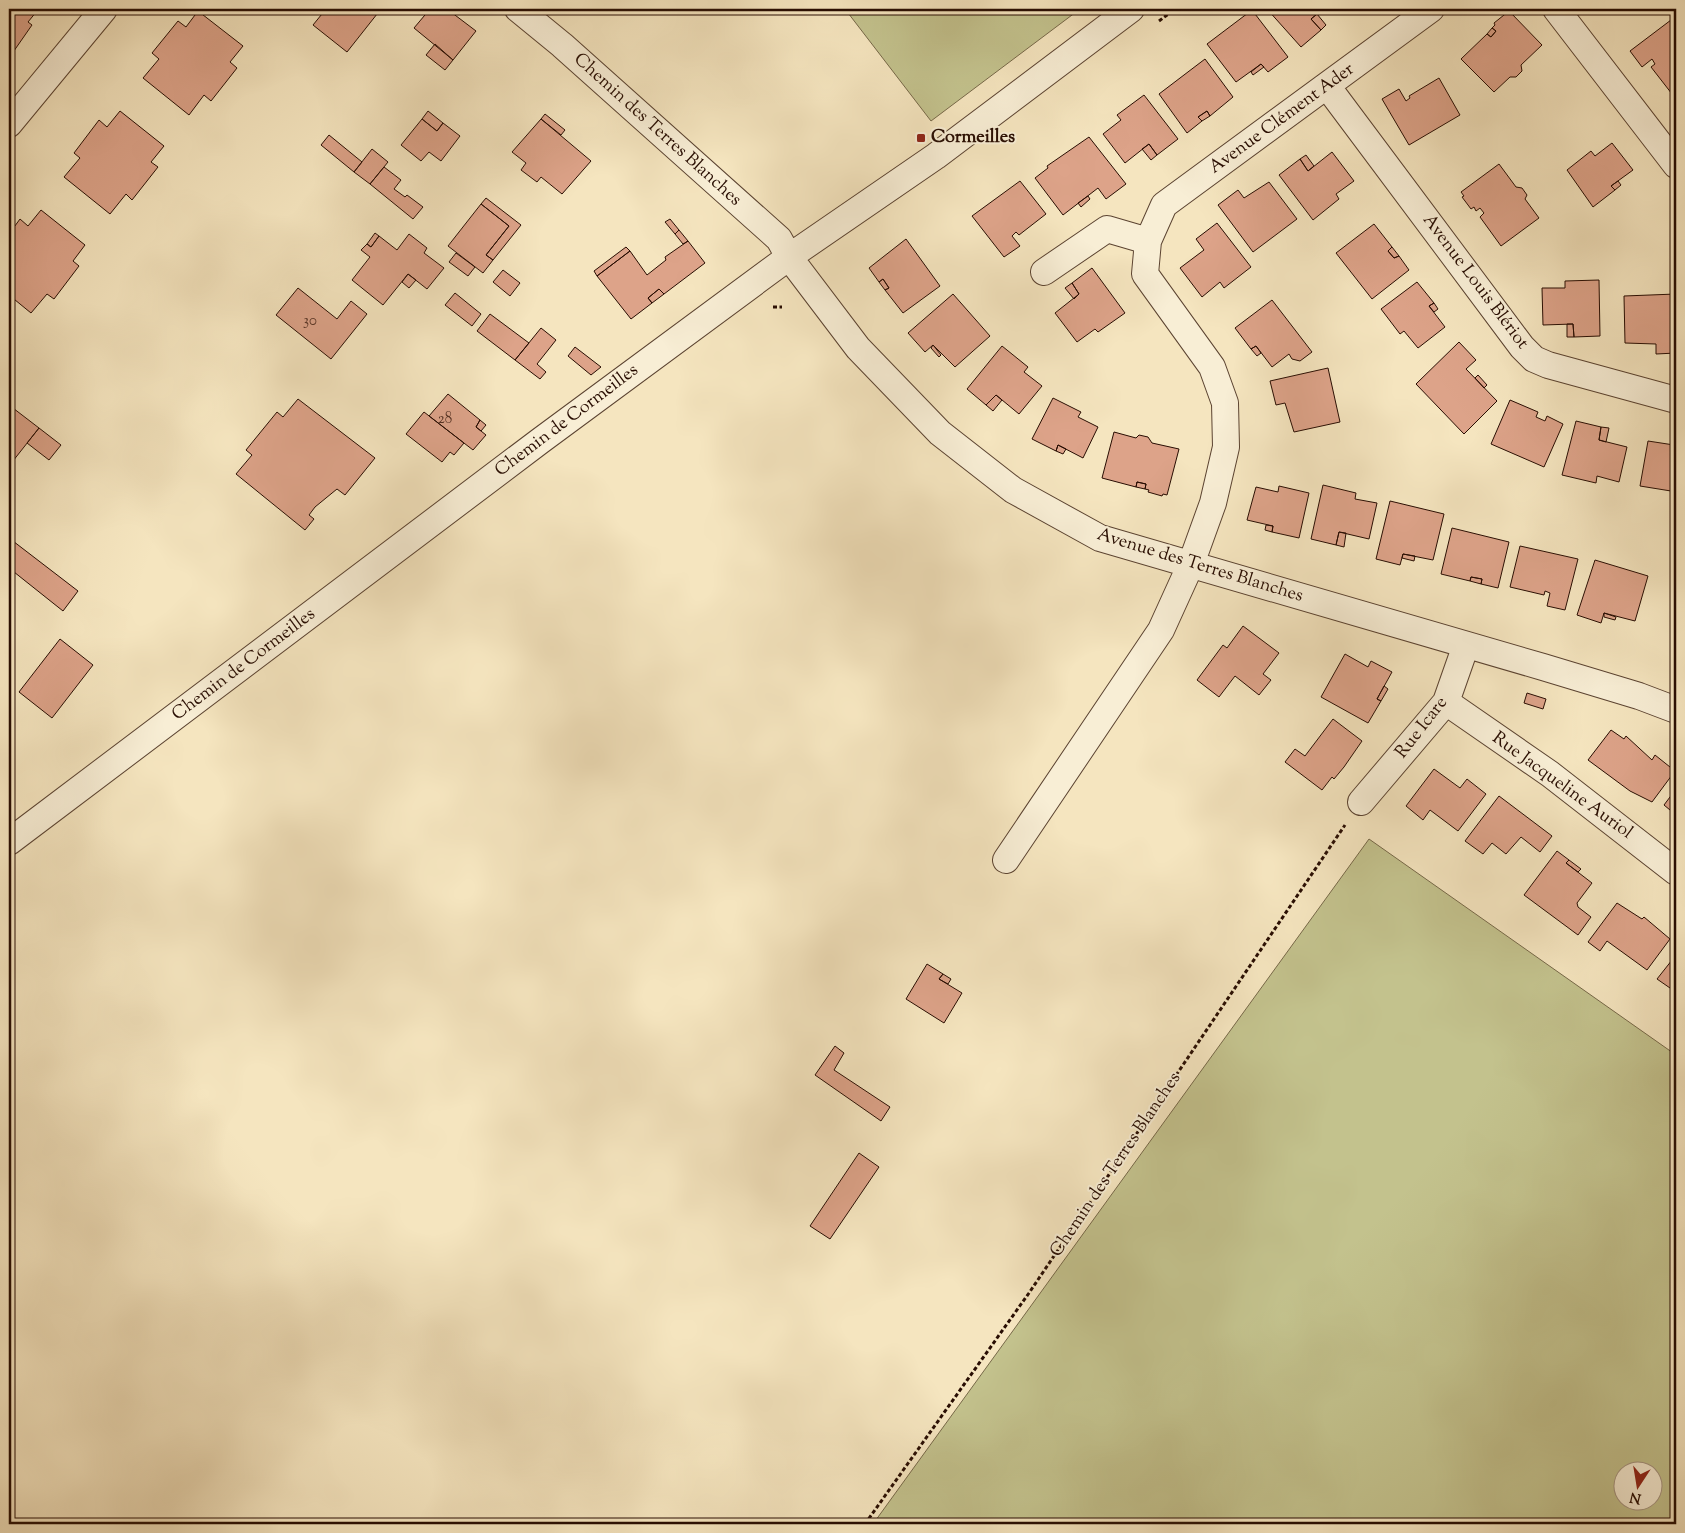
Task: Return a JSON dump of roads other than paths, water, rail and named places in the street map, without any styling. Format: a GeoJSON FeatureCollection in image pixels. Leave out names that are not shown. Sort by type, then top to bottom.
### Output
{"type":"FeatureCollection","features":[{"type":"Feature","properties":{"kind":"street"},"geometry":{"type":"LineString","coordinates":[[9,124],[104,9]]}},
{"type":"Feature","properties":{"kind":"street","name":"Chemin des Terres Blanches"},"geometry":{"type":"LineString","coordinates":[[518,9],[725,189],[779,239],[789,256]]}},
{"type":"Feature","properties":{"kind":"street","name":"Chemin de Cormeilles"},"geometry":{"type":"LineString","coordinates":[[9,842],[789,256],[936,156],[1132,9]]}},
{"type":"Feature","properties":{"kind":"street","name":"Avenue Clément Ader"},"geometry":{"type":"LineString","coordinates":[[1006,860],[1161,630],[1191,564],[1213,503],[1226,447],[1225,403],[1212,367],[1145,274],[1148,241],[1164,205],[1431,9]]}},
{"type":"Feature","properties":{"kind":"street"},"geometry":{"type":"LineString","coordinates":[[1556,9],[1676,165]]}},
{"type":"Feature","properties":{"kind":"street","name":"Avenue Louis Blériot"},"geometry":{"type":"LineString","coordinates":[[1327,86],[1522,347],[1534,359],[1548,366],[1676,400]]}},
{"type":"Feature","properties":{"kind":"street"},"geometry":{"type":"LineString","coordinates":[[1044,272],[1107,230],[1148,241]]}},
{"type":"Feature","properties":{"kind":"street","name":"Avenue des Terres Blanches"},"geometry":{"type":"LineString","coordinates":[[789,256],[858,348],[940,432],[1013,490],[1100,538],[1630,693],[1676,710]]}},
{"type":"Feature","properties":{"kind":"street","name":"Rue Icare"},"geometry":{"type":"LineString","coordinates":[[1361,802],[1446,702],[1466,645]]}},
{"type":"Feature","properties":{"kind":"street","name":"Rue Jacqueline Auriol"},"geometry":{"type":"LineString","coordinates":[[1446,702],[1550,774],[1676,872]]}},
{"type":"Feature","properties":{"kind":"place","name":"Cormeilles"},"geometry":{"type":"Point","coordinates":[921,138]}}]}
